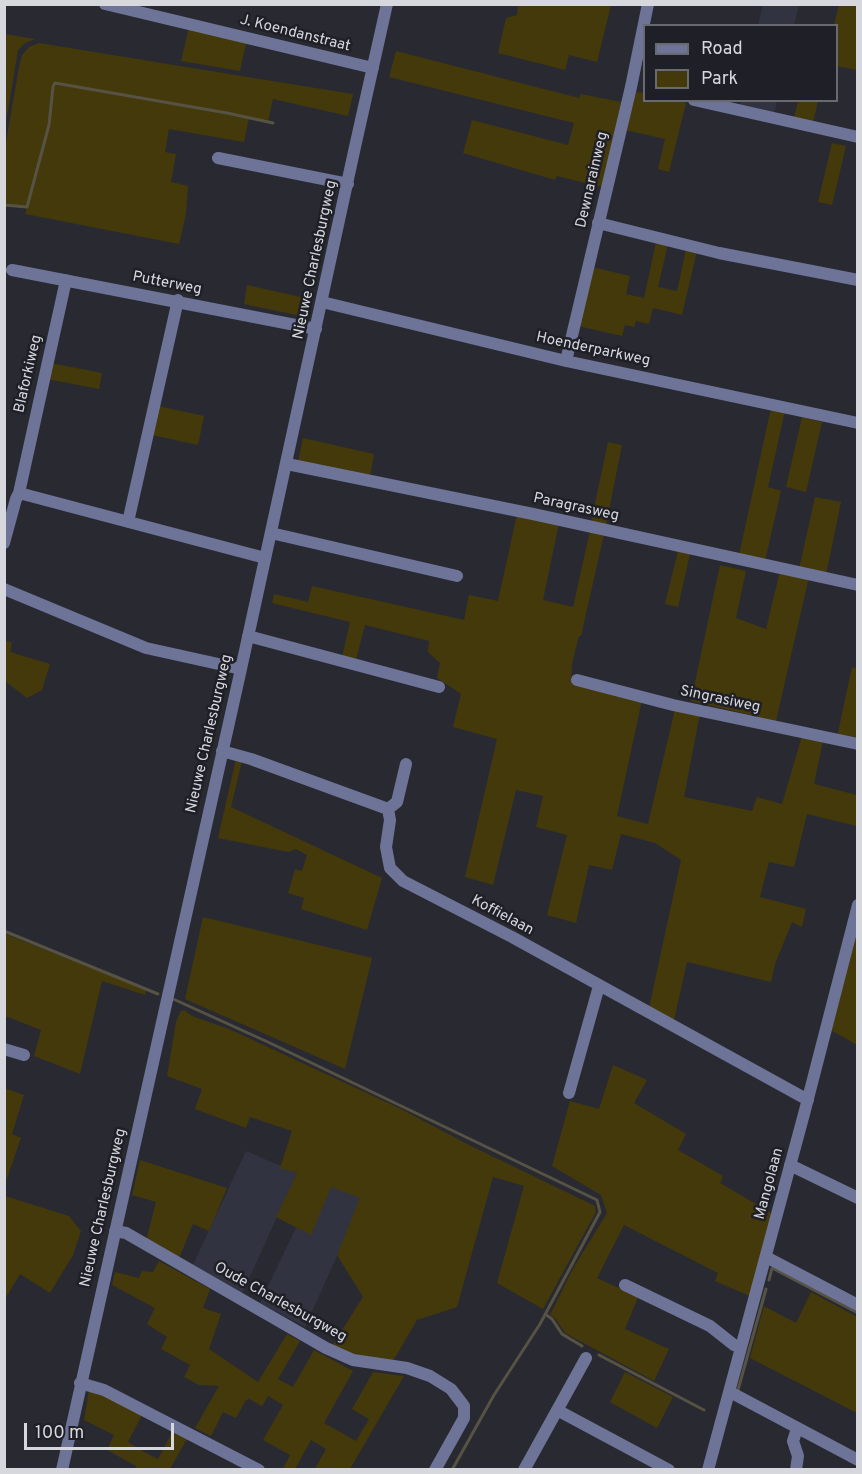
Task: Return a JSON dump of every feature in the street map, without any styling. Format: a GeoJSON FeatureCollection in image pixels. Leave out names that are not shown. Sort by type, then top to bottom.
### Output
{"type":"FeatureCollection","features":[{"type":"Feature","properties":{"kind":"street","name":"J. Koendanstraat"},"geometry":{"type":"LineString","coordinates":[[105,4],[373,68]]}},
{"type":"Feature","properties":{"kind":"street","name":"Nieuwe Charlesburgweg"},"geometry":{"type":"LineString","coordinates":[[62,1470],[287,464],[387,4]]}},
{"type":"Feature","properties":{"kind":"street"},"geometry":{"type":"LineString","coordinates":[[633,4],[647,6]]}},
{"type":"Feature","properties":{"kind":"street","name":"Dewnarainweg"},"geometry":{"type":"LineString","coordinates":[[643,24],[647,6]]}},
{"type":"Feature","properties":{"kind":"street","name":"Dewnarainweg"},"geometry":{"type":"LineString","coordinates":[[566,361],[631,87],[643,26]]}},
{"type":"Feature","properties":{"kind":"street"},"geometry":{"type":"LineString","coordinates":[[631,87],[643,90]]}},
{"type":"Feature","properties":{"kind":"street"},"geometry":{"type":"LineString","coordinates":[[703,102],[858,137]]}},
{"type":"Feature","properties":{"kind":"street"},"geometry":{"type":"LineString","coordinates":[[218,158],[348,184]]}},
{"type":"Feature","properties":{"kind":"street"},"geometry":{"type":"LineString","coordinates":[[598,223],[718,253],[858,280]]}},
{"type":"Feature","properties":{"kind":"street","name":"Putterweg"},"geometry":{"type":"LineString","coordinates":[[12,270],[178,300],[316,329]]}},
{"type":"Feature","properties":{"kind":"street","name":"Blaforkiweg"},"geometry":{"type":"LineString","coordinates":[[4,543],[19,493],[66,280]]}},
{"type":"Feature","properties":{"kind":"street"},"geometry":{"type":"LineString","coordinates":[[128,522],[178,300]]}},
{"type":"Feature","properties":{"kind":"street","name":"Hoenderparkweg"},"geometry":{"type":"LineString","coordinates":[[322,302],[566,361],[858,423]]}},
{"type":"Feature","properties":{"kind":"street","name":"Paragrasweg"},"geometry":{"type":"LineString","coordinates":[[287,464],[556,519],[858,585]]}},
{"type":"Feature","properties":{"kind":"street"},"geometry":{"type":"LineString","coordinates":[[19,493],[265,558]]}},
{"type":"Feature","properties":{"kind":"street"},"geometry":{"type":"LineString","coordinates":[[271,533],[457,576]]}},
{"type":"Feature","properties":{"kind":"street"},"geometry":{"type":"LineString","coordinates":[[4,589],[146,648],[241,669]]}},
{"type":"Feature","properties":{"kind":"street"},"geometry":{"type":"LineString","coordinates":[[248,636],[439,687]]}},
{"type":"Feature","properties":{"kind":"street","name":"Singrasiweg"},"geometry":{"type":"LineString","coordinates":[[577,680],[673,705],[858,744]]}},
{"type":"Feature","properties":{"kind":"street"},"geometry":{"type":"LineString","coordinates":[[222,751],[251,759],[388,810],[397,802],[406,764]]}},
{"type":"Feature","properties":{"kind":"street","name":"Koffielaan"},"geometry":{"type":"LineString","coordinates":[[388,810],[390,820],[386,848],[390,868],[403,881],[512,937],[808,1100]]}},
{"type":"Feature","properties":{"kind":"street","name":"Mangolaan"},"geometry":{"type":"LineString","coordinates":[[708,1470],[858,905]]}},
{"type":"Feature","properties":{"kind":"street"},"geometry":{"type":"LineString","coordinates":[[569,1093],[599,986]]}},
{"type":"Feature","properties":{"kind":"street"},"geometry":{"type":"LineString","coordinates":[[4,1049],[24,1055]]}},
{"type":"Feature","properties":{"kind":"street"},"geometry":{"type":"LineString","coordinates":[[790,1165],[858,1198]]}},
{"type":"Feature","properties":{"kind":"street","name":"Oude Charlesburgweg"},"geometry":{"type":"LineString","coordinates":[[115,1231],[126,1233],[326,1348],[353,1360],[407,1368],[430,1376],[451,1389],[464,1406],[464,1418],[435,1470]]}},
{"type":"Feature","properties":{"kind":"street"},"geometry":{"type":"LineString","coordinates":[[766,1257],[858,1305]]}},
{"type":"Feature","properties":{"kind":"street"},"geometry":{"type":"LineString","coordinates":[[626,1285],[710,1326],[734,1345],[741,1347]]}},
{"type":"Feature","properties":{"kind":"street"},"geometry":{"type":"LineString","coordinates":[[524,1470],[586,1358]]}},
{"type":"Feature","properties":{"kind":"street"},"geometry":{"type":"LineString","coordinates":[[80,1383],[104,1390],[259,1470]]}},
{"type":"Feature","properties":{"kind":"street"},"geometry":{"type":"LineString","coordinates":[[730,1392],[858,1460]]}},
{"type":"Feature","properties":{"kind":"street"},"geometry":{"type":"LineString","coordinates":[[557,1410],[669,1470]]}},
{"type":"Feature","properties":{"kind":"street"},"geometry":{"type":"LineString","coordinates":[[796,1429],[793,1441],[798,1456],[796,1470]]}},
{"type":"Feature","properties":{"kind":"shaded area"},"geometry":{"type":"Polygon","coordinates":[[[763,5],[799,5],[794,24],[758,24],[763,5]]]}},
{"type":"Feature","properties":{"kind":"shaded area"},"geometry":{"type":"Polygon","coordinates":[[[741,102],[777,102],[774,113],[740,106],[741,102]]]}},
{"type":"Feature","properties":{"kind":"shaded area"},"geometry":{"type":"Polygon","coordinates":[[[246,1151],[297,1173],[242,1294],[193,1265],[246,1151]]]}},
{"type":"Feature","properties":{"kind":"shaded area"},"geometry":{"type":"Polygon","coordinates":[[[319,1180],[364,1196],[305,1327],[260,1303],[319,1180]]]}},
{"type":"Feature","properties":{"kind":"green space"},"geometry":{"type":"Polygon","coordinates":[[[518,5],[611,5],[597,62],[569,55],[565,70],[498,53],[506,18],[517,15],[518,5]]]}},
{"type":"Feature","properties":{"kind":"green space"},"geometry":{"type":"Polygon","coordinates":[[[839,5],[857,6],[857,70],[838,66],[838,24],[834,24],[839,5]]]}},
{"type":"Feature","properties":{"kind":"green space"},"geometry":{"type":"Polygon","coordinates":[[[189,27],[247,39],[240,71],[181,61],[189,27]]]}},
{"type":"Feature","properties":{"kind":"green space"},"geometry":{"type":"Polygon","coordinates":[[[5,34],[35,39],[25,43],[18,50],[5,128],[5,34]]]}},
{"type":"Feature","properties":{"kind":"green space"},"geometry":{"type":"Polygon","coordinates":[[[39,43],[353,94],[348,116],[273,99],[268,122],[249,118],[244,142],[169,129],[165,152],[176,154],[171,182],[188,186],[186,214],[179,244],[25,214],[27,207],[5,204],[5,148],[19,67],[22,55],[29,47],[39,43]]]}},
{"type":"Feature","properties":{"kind":"green space"},"geometry":{"type":"Polygon","coordinates":[[[396,51],[579,98],[581,94],[621,102],[602,187],[557,176],[555,180],[463,153],[472,120],[568,145],[574,123],[389,77],[396,51]]]}},
{"type":"Feature","properties":{"kind":"green space"},"geometry":{"type":"Polygon","coordinates":[[[643,93],[643,102],[686,103],[669,172],[658,169],[665,139],[625,130],[634,94],[643,93]]]}},
{"type":"Feature","properties":{"kind":"green space"},"geometry":{"type":"Polygon","coordinates":[[[798,102],[818,102],[813,123],[794,118],[798,102]]]}},
{"type":"Feature","properties":{"kind":"green space"},"geometry":{"type":"Polygon","coordinates":[[[832,143],[846,146],[832,205],[818,202],[832,143]]]}},
{"type":"Feature","properties":{"kind":"green space"},"geometry":{"type":"Polygon","coordinates":[[[656,242],[668,244],[658,287],[677,291],[686,249],[697,251],[682,315],[653,308],[649,324],[636,321],[634,327],[625,325],[622,336],[578,326],[592,267],[630,276],[626,294],[644,298],[656,242]]]}},
{"type":"Feature","properties":{"kind":"green space"},"geometry":{"type":"Polygon","coordinates":[[[247,285],[305,298],[301,316],[244,304],[247,285]]]}},
{"type":"Feature","properties":{"kind":"green space"},"geometry":{"type":"Polygon","coordinates":[[[51,363],[102,373],[99,389],[47,379],[51,363]]]}},
{"type":"Feature","properties":{"kind":"green space"},"geometry":{"type":"Polygon","coordinates":[[[158,406],[204,416],[198,445],[152,435],[158,406]]]}},
{"type":"Feature","properties":{"kind":"green space"},"geometry":{"type":"Polygon","coordinates":[[[771,408],[785,411],[768,487],[781,491],[765,561],[739,555],[771,408]]]}},
{"type":"Feature","properties":{"kind":"green space"},"geometry":{"type":"Polygon","coordinates":[[[802,417],[822,422],[806,492],[786,487],[802,417]]]}},
{"type":"Feature","properties":{"kind":"green space"},"geometry":{"type":"Polygon","coordinates":[[[303,438],[374,454],[370,477],[298,462],[303,438]]]}},
{"type":"Feature","properties":{"kind":"green space"},"geometry":{"type":"Polygon","coordinates":[[[608,442],[622,445],[606,525],[591,522],[608,442]]]}},
{"type":"Feature","properties":{"kind":"green space"},"geometry":{"type":"Polygon","coordinates":[[[815,497],[841,502],[826,575],[799,569],[815,497]]]}},
{"type":"Feature","properties":{"kind":"green space"},"geometry":{"type":"Polygon","coordinates":[[[517,514],[559,523],[543,600],[573,607],[590,531],[604,534],[581,636],[579,636],[572,664],[571,681],[642,700],[617,816],[648,824],[675,709],[700,713],[684,797],[752,811],[757,797],[782,804],[802,736],[823,741],[814,784],[857,795],[857,826],[807,814],[794,867],[769,862],[760,897],[806,909],[802,927],[792,922],[775,964],[771,982],[687,962],[674,1020],[649,1008],[681,860],[655,843],[621,834],[612,870],[589,865],[576,923],[547,915],[567,835],[536,827],[543,796],[516,790],[493,885],[465,877],[497,739],[453,727],[461,694],[437,678],[440,663],[428,652],[429,641],[365,625],[356,660],[342,657],[350,622],[272,603],[274,594],[308,602],[312,586],[464,620],[469,595],[498,601],[517,514]]]}},
{"type":"Feature","properties":{"kind":"green space"},"geometry":{"type":"Polygon","coordinates":[[[678,551],[690,554],[678,607],[665,604],[678,551]]]}},
{"type":"Feature","properties":{"kind":"green space"},"geometry":{"type":"Polygon","coordinates":[[[720,565],[746,571],[736,618],[766,629],[780,571],[809,577],[776,721],[691,701],[720,565]]]}},
{"type":"Feature","properties":{"kind":"green space"},"geometry":{"type":"Polygon","coordinates":[[[5,640],[12,643],[10,652],[50,664],[42,690],[27,698],[5,681],[5,640]]]}},
{"type":"Feature","properties":{"kind":"green space"},"geometry":{"type":"Polygon","coordinates":[[[852,667],[857,669],[857,741],[837,737],[852,667]]]}},
{"type":"Feature","properties":{"kind":"green space"},"geometry":{"type":"Polygon","coordinates":[[[236,759],[242,761],[231,807],[382,878],[367,930],[301,909],[304,898],[288,893],[295,869],[302,871],[307,855],[296,849],[288,852],[218,838],[236,759]]]}},
{"type":"Feature","properties":{"kind":"green space"},"geometry":{"type":"Polygon","coordinates":[[[203,917],[372,958],[345,1069],[185,999],[203,917]]]}},
{"type":"Feature","properties":{"kind":"green space"},"geometry":{"type":"Polygon","coordinates":[[[857,919],[857,1045],[829,1029],[857,919]]]}},
{"type":"Feature","properties":{"kind":"green space"},"geometry":{"type":"Polygon","coordinates":[[[5,934],[146,990],[145,995],[102,981],[80,1074],[34,1056],[41,1030],[5,1016],[5,934]]]}},
{"type":"Feature","properties":{"kind":"green space"},"geometry":{"type":"Polygon","coordinates":[[[184,1010],[192,1016],[229,1029],[401,1109],[595,1206],[596,1212],[543,1309],[497,1283],[524,1186],[493,1177],[457,1307],[417,1320],[393,1361],[352,1357],[332,1346],[363,1297],[337,1255],[360,1198],[331,1187],[311,1235],[276,1217],[297,1173],[280,1168],[292,1131],[250,1117],[246,1128],[195,1109],[202,1089],[167,1076],[176,1022],[180,1012],[184,1010]]]}},
{"type":"Feature","properties":{"kind":"green space"},"geometry":{"type":"Polygon","coordinates":[[[613,1065],[647,1080],[634,1103],[686,1134],[678,1150],[723,1176],[720,1183],[773,1214],[750,1296],[715,1281],[718,1273],[624,1225],[597,1278],[638,1297],[625,1329],[669,1349],[654,1381],[565,1333],[555,1318],[550,1315],[574,1267],[607,1213],[601,1195],[552,1166],[570,1101],[599,1109],[613,1065]]]}},
{"type":"Feature","properties":{"kind":"green space"},"geometry":{"type":"Polygon","coordinates":[[[4,1088],[24,1095],[12,1134],[21,1138],[5,1184],[4,1088]]]}},
{"type":"Feature","properties":{"kind":"green space"},"geometry":{"type":"Polygon","coordinates":[[[140,1160],[227,1188],[209,1231],[193,1224],[178,1261],[146,1241],[156,1202],[132,1195],[140,1160]]]}},
{"type":"Feature","properties":{"kind":"green space"},"geometry":{"type":"Polygon","coordinates":[[[5,1196],[69,1216],[81,1231],[73,1255],[50,1293],[20,1274],[5,1299],[5,1196]]]}},
{"type":"Feature","properties":{"kind":"green space"},"geometry":{"type":"Polygon","coordinates":[[[159,1261],[210,1289],[203,1308],[221,1314],[209,1349],[258,1382],[287,1334],[300,1341],[278,1379],[293,1387],[314,1350],[353,1371],[324,1423],[356,1441],[369,1419],[352,1409],[373,1372],[404,1376],[350,1469],[315,1469],[326,1449],[311,1440],[295,1469],[283,1469],[290,1455],[263,1440],[283,1405],[268,1396],[262,1406],[249,1399],[246,1400],[236,1418],[223,1412],[211,1436],[195,1428],[219,1386],[199,1385],[184,1377],[190,1365],[161,1349],[167,1337],[147,1324],[155,1308],[112,1285],[115,1272],[139,1278],[142,1271],[153,1272],[159,1261]]]}},
{"type":"Feature","properties":{"kind":"green space"},"geometry":{"type":"Polygon","coordinates":[[[811,1292],[857,1317],[857,1413],[750,1358],[764,1306],[796,1323],[811,1292]]]}},
{"type":"Feature","properties":{"kind":"green space"},"geometry":{"type":"Polygon","coordinates":[[[625,1372],[673,1397],[657,1428],[610,1402],[625,1372]]]}},
{"type":"Feature","properties":{"kind":"green space"},"geometry":{"type":"Polygon","coordinates":[[[89,1390],[94,1390],[142,1415],[128,1442],[158,1459],[174,1429],[188,1437],[170,1469],[135,1469],[136,1466],[107,1450],[114,1435],[84,1420],[89,1390]]]}},
{"type":"Feature","properties":{"kind":"waterway"},"geometry":{"type":"LineString","coordinates":[[4,205],[27,207],[49,125],[55,83],[273,123]]}},
{"type":"Feature","properties":{"kind":"waterway"},"geometry":{"type":"LineString","coordinates":[[4,931],[158,994]]}},
{"type":"Feature","properties":{"kind":"waterway"},"geometry":{"type":"LineString","coordinates":[[171,998],[597,1200],[600,1212],[540,1324],[494,1395],[452,1470]]}},
{"type":"Feature","properties":{"kind":"waterway"},"geometry":{"type":"LineString","coordinates":[[769,1280],[772,1268],[858,1313]]}},
{"type":"Feature","properties":{"kind":"waterway"},"geometry":{"type":"LineString","coordinates":[[738,1390],[766,1289]]}},
{"type":"Feature","properties":{"kind":"waterway"},"geometry":{"type":"LineString","coordinates":[[545,1314],[552,1319],[562,1334],[582,1346]]}},
{"type":"Feature","properties":{"kind":"waterway"},"geometry":{"type":"LineString","coordinates":[[599,1355],[704,1410]]}}]}
